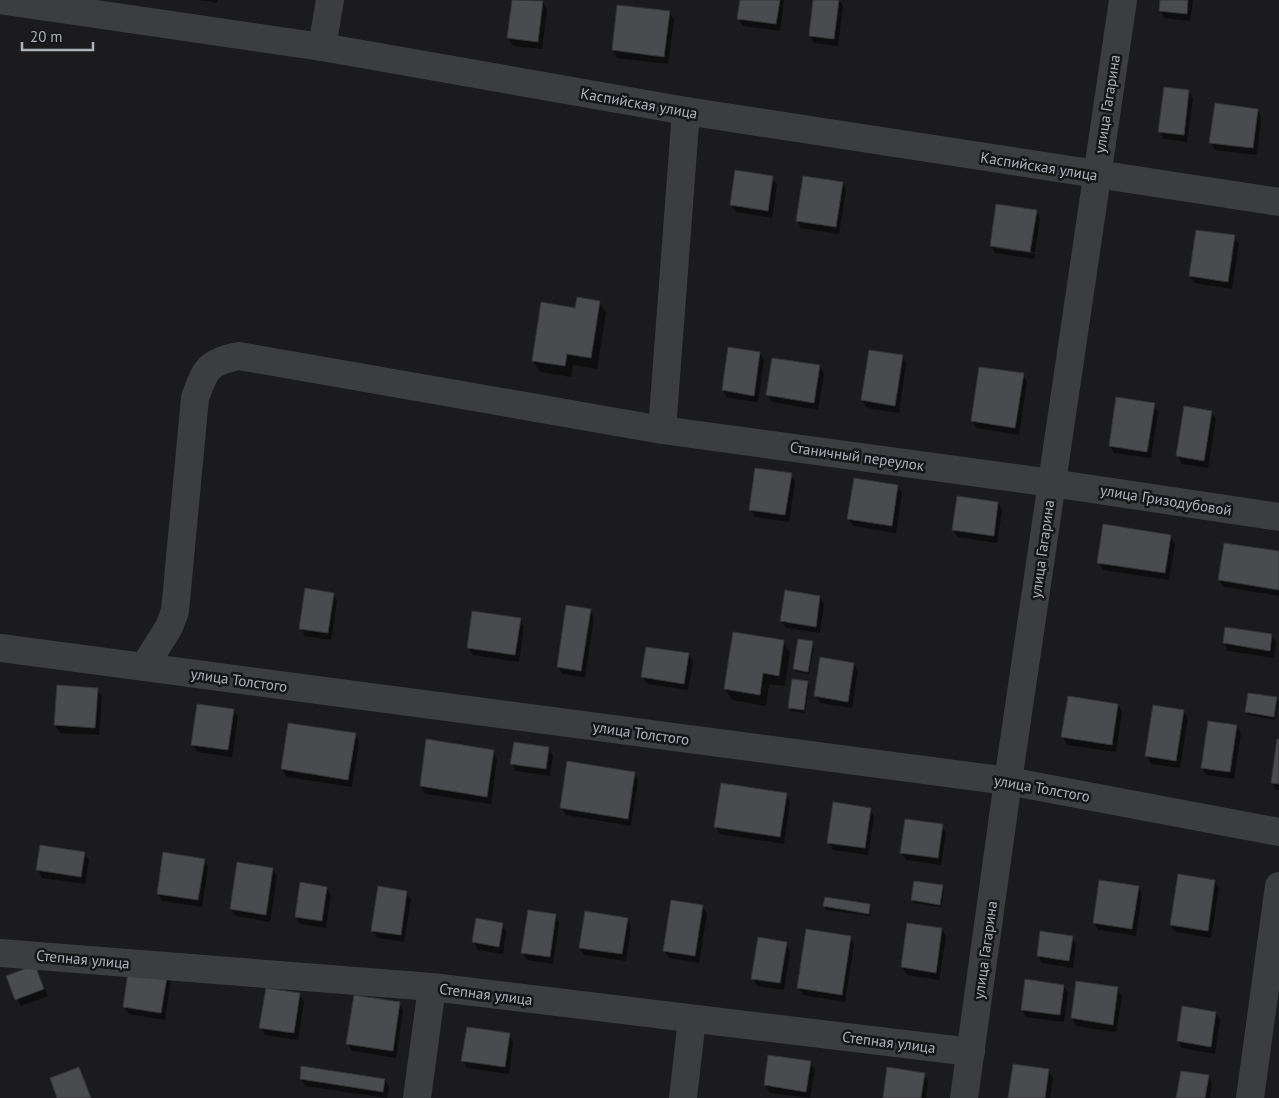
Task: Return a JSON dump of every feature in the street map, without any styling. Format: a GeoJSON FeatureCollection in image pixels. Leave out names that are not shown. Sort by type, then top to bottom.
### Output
{"type":"FeatureCollection","features":[{"type":"Feature","properties":{"kind":"street","name":"Каспийская улица"},"geometry":{"type":"LineString","coordinates":[[0,0],[322,47],[686,111],[1279,202]]}},
{"type":"Feature","properties":{"kind":"street"},"geometry":{"type":"LineString","coordinates":[[322,47],[330,0]]}},
{"type":"Feature","properties":{"kind":"street","name":"улица Гагарина"},"geometry":{"type":"LineString","coordinates":[[964,1098],[1008,781],[1123,0]]}},
{"type":"Feature","properties":{"kind":"street"},"geometry":{"type":"LineString","coordinates":[[662,430],[686,111]]}},
{"type":"Feature","properties":{"kind":"street","name":"Станичный переулок"},"geometry":{"type":"LineString","coordinates":[[144,668],[169,627],[175,611],[195,398],[203,373],[210,365],[239,356],[662,430],[1052,483]]}},
{"type":"Feature","properties":{"kind":"street","name":"улица Гризодубовой"},"geometry":{"type":"LineString","coordinates":[[1052,483],[1279,517]]}},
{"type":"Feature","properties":{"kind":"street","name":"улица Толстого"},"geometry":{"type":"LineString","coordinates":[[0,648],[1008,781],[1279,832]]}},
{"type":"Feature","properties":{"kind":"street"},"geometry":{"type":"LineString","coordinates":[[1250,1098],[1279,886]]}},
{"type":"Feature","properties":{"kind":"street","name":"Степная улица"},"geometry":{"type":"LineString","coordinates":[[0,953],[432,987],[971,1052]]}},
{"type":"Feature","properties":{"kind":"street"},"geometry":{"type":"LineString","coordinates":[[418,1098],[432,987]]}},
{"type":"Feature","properties":{"kind":"street"},"geometry":{"type":"LineString","coordinates":[[683,1098],[692,1019]]}},
{"type":"Feature","properties":{"kind":"building"},"geometry":{"type":"Polygon","coordinates":[[[512,0],[543,1],[538,42],[507,38],[512,0]]]}},
{"type":"Feature","properties":{"kind":"building"},"geometry":{"type":"Polygon","coordinates":[[[740,0],[780,0],[776,24],[737,19],[740,0]]]}},
{"type":"Feature","properties":{"kind":"building"},"geometry":{"type":"Polygon","coordinates":[[[813,0],[839,0],[834,39],[809,36],[813,0]]]}},
{"type":"Feature","properties":{"kind":"building"},"geometry":{"type":"Polygon","coordinates":[[[1160,0],[1188,0],[1187,14],[1159,11],[1160,0]]]}},
{"type":"Feature","properties":{"kind":"building"},"geometry":{"type":"Polygon","coordinates":[[[617,5],[670,11],[664,57],[612,50],[617,5]]]}},
{"type":"Feature","properties":{"kind":"building"},"geometry":{"type":"Polygon","coordinates":[[[1164,87],[1189,90],[1184,135],[1158,132],[1164,87]]]}},
{"type":"Feature","properties":{"kind":"building"},"geometry":{"type":"Polygon","coordinates":[[[1215,103],[1258,109],[1253,148],[1209,143],[1215,103]]]}},
{"type":"Feature","properties":{"kind":"building"},"geometry":{"type":"Polygon","coordinates":[[[735,170],[773,176],[768,211],[730,205],[735,170]]]}},
{"type":"Feature","properties":{"kind":"building"},"geometry":{"type":"Polygon","coordinates":[[[803,176],[843,182],[836,227],[796,221],[803,176]]]}},
{"type":"Feature","properties":{"kind":"building"},"geometry":{"type":"Polygon","coordinates":[[[996,204],[1037,210],[1030,252],[990,246],[996,204]]]}},
{"type":"Feature","properties":{"kind":"building"},"geometry":{"type":"Polygon","coordinates":[[[1196,230],[1235,235],[1228,282],[1189,276],[1196,230]]]}},
{"type":"Feature","properties":{"kind":"building"},"geometry":{"type":"Polygon","coordinates":[[[577,297],[600,301],[591,358],[567,354],[565,366],[532,361],[541,302],[575,308],[577,297]]]}},
{"type":"Feature","properties":{"kind":"building"},"geometry":{"type":"Polygon","coordinates":[[[728,347],[760,352],[754,396],[722,390],[728,347]]]}},
{"type":"Feature","properties":{"kind":"building"},"geometry":{"type":"Polygon","coordinates":[[[869,350],[903,355],[895,406],[861,400],[869,350]]]}},
{"type":"Feature","properties":{"kind":"building"},"geometry":{"type":"Polygon","coordinates":[[[772,358],[820,365],[814,403],[766,395],[772,358]]]}},
{"type":"Feature","properties":{"kind":"building"},"geometry":{"type":"Polygon","coordinates":[[[979,367],[1024,373],[1015,428],[971,421],[979,367]]]}},
{"type":"Feature","properties":{"kind":"building"},"geometry":{"type":"Polygon","coordinates":[[[1116,397],[1155,403],[1147,452],[1109,446],[1116,397]]]}},
{"type":"Feature","properties":{"kind":"building"},"geometry":{"type":"Polygon","coordinates":[[[1184,406],[1212,411],[1204,461],[1176,456],[1184,406]]]}},
{"type":"Feature","properties":{"kind":"building"},"geometry":{"type":"Polygon","coordinates":[[[755,468],[792,473],[785,515],[749,510],[755,468]]]}},
{"type":"Feature","properties":{"kind":"building"},"geometry":{"type":"Polygon","coordinates":[[[854,478],[898,485],[892,526],[847,519],[854,478]]]}},
{"type":"Feature","properties":{"kind":"building"},"geometry":{"type":"Polygon","coordinates":[[[957,496],[998,502],[994,536],[952,530],[957,496]]]}},
{"type":"Feature","properties":{"kind":"building"},"geometry":{"type":"Polygon","coordinates":[[[1103,524],[1171,535],[1165,573],[1097,563],[1103,524]]]}},
{"type":"Feature","properties":{"kind":"building"},"geometry":{"type":"Polygon","coordinates":[[[1224,543],[1279,551],[1279,590],[1218,580],[1224,543]]]}},
{"type":"Feature","properties":{"kind":"building"},"geometry":{"type":"Polygon","coordinates":[[[305,588],[334,593],[328,633],[299,629],[305,588]]]}},
{"type":"Feature","properties":{"kind":"building"},"geometry":{"type":"Polygon","coordinates":[[[785,590],[820,596],[816,627],[780,621],[785,590]]]}},
{"type":"Feature","properties":{"kind":"building"},"geometry":{"type":"Polygon","coordinates":[[[566,605],[591,609],[581,671],[557,667],[566,605]]]}},
{"type":"Feature","properties":{"kind":"building"},"geometry":{"type":"Polygon","coordinates":[[[472,611],[521,618],[515,655],[467,648],[472,611]]]}},
{"type":"Feature","properties":{"kind":"building"},"geometry":{"type":"Polygon","coordinates":[[[1225,627],[1272,634],[1270,651],[1223,643],[1225,627]]]}},
{"type":"Feature","properties":{"kind":"building"},"geometry":{"type":"Polygon","coordinates":[[[733,632],[784,640],[779,676],[763,673],[760,695],[724,689],[733,632]]]}},
{"type":"Feature","properties":{"kind":"building"},"geometry":{"type":"Polygon","coordinates":[[[798,639],[813,641],[808,672],[793,669],[798,639]]]}},
{"type":"Feature","properties":{"kind":"building"},"geometry":{"type":"Polygon","coordinates":[[[646,647],[689,653],[684,684],[641,677],[646,647]]]}},
{"type":"Feature","properties":{"kind":"building"},"geometry":{"type":"Polygon","coordinates":[[[820,657],[854,663],[848,702],[814,696],[820,657]]]}},
{"type":"Feature","properties":{"kind":"building"},"geometry":{"type":"Polygon","coordinates":[[[792,679],[808,681],[804,710],[788,708],[792,679]]]}},
{"type":"Feature","properties":{"kind":"building"},"geometry":{"type":"Polygon","coordinates":[[[57,685],[98,688],[95,728],[54,725],[57,685]]]}},
{"type":"Feature","properties":{"kind":"building"},"geometry":{"type":"Polygon","coordinates":[[[1248,693],[1277,697],[1274,717],[1245,712],[1248,693]]]}},
{"type":"Feature","properties":{"kind":"building"},"geometry":{"type":"Polygon","coordinates":[[[1068,696],[1118,704],[1112,745],[1061,737],[1068,696]]]}},
{"type":"Feature","properties":{"kind":"building"},"geometry":{"type":"Polygon","coordinates":[[[197,704],[234,709],[228,750],[191,745],[197,704]]]}},
{"type":"Feature","properties":{"kind":"building"},"geometry":{"type":"Polygon","coordinates":[[[1153,705],[1184,710],[1176,761],[1145,756],[1153,705]]]}},
{"type":"Feature","properties":{"kind":"building"},"geometry":{"type":"Polygon","coordinates":[[[1208,721],[1237,725],[1230,772],[1201,768],[1208,721]]]}},
{"type":"Feature","properties":{"kind":"building"},"geometry":{"type":"Polygon","coordinates":[[[288,723],[356,733],[348,780],[281,769],[288,723]]]}},
{"type":"Feature","properties":{"kind":"building"},"geometry":{"type":"Polygon","coordinates":[[[426,739],[494,750],[487,797],[420,786],[426,739]]]}},
{"type":"Feature","properties":{"kind":"building"},"geometry":{"type":"Polygon","coordinates":[[[1277,739],[1279,739],[1279,784],[1271,783],[1277,739]]]}},
{"type":"Feature","properties":{"kind":"building"},"geometry":{"type":"Polygon","coordinates":[[[514,742],[549,747],[546,769],[510,764],[514,742]]]}},
{"type":"Feature","properties":{"kind":"building"},"geometry":{"type":"Polygon","coordinates":[[[567,761],[635,772],[628,819],[560,808],[567,761]]]}},
{"type":"Feature","properties":{"kind":"building"},"geometry":{"type":"Polygon","coordinates":[[[721,783],[787,793],[780,837],[714,827],[721,783]]]}},
{"type":"Feature","properties":{"kind":"building"},"geometry":{"type":"Polygon","coordinates":[[[833,802],[871,808],[865,848],[827,843],[833,802]]]}},
{"type":"Feature","properties":{"kind":"building"},"geometry":{"type":"Polygon","coordinates":[[[905,819],[943,824],[938,858],[900,853],[905,819]]]}},
{"type":"Feature","properties":{"kind":"building"},"geometry":{"type":"Polygon","coordinates":[[[40,845],[85,852],[81,877],[36,870],[40,845]]]}},
{"type":"Feature","properties":{"kind":"building"},"geometry":{"type":"Polygon","coordinates":[[[163,852],[205,859],[198,900],[157,894],[163,852]]]}},
{"type":"Feature","properties":{"kind":"building"},"geometry":{"type":"Polygon","coordinates":[[[237,862],[273,868],[266,915],[230,909],[237,862]]]}},
{"type":"Feature","properties":{"kind":"building"},"geometry":{"type":"Polygon","coordinates":[[[1178,874],[1215,880],[1208,931],[1170,925],[1178,874]]]}},
{"type":"Feature","properties":{"kind":"building"},"geometry":{"type":"Polygon","coordinates":[[[1099,880],[1139,886],[1132,929],[1093,923],[1099,880]]]}},
{"type":"Feature","properties":{"kind":"building"},"geometry":{"type":"Polygon","coordinates":[[[914,881],[943,885],[940,905],[911,900],[914,881]]]}},
{"type":"Feature","properties":{"kind":"building"},"geometry":{"type":"Polygon","coordinates":[[[300,882],[327,887],[322,921],[295,917],[300,882]]]}},
{"type":"Feature","properties":{"kind":"building"},"geometry":{"type":"Polygon","coordinates":[[[378,886],[407,891],[401,935],[371,931],[378,886]]]}},
{"type":"Feature","properties":{"kind":"building"},"geometry":{"type":"Polygon","coordinates":[[[825,897],[870,904],[869,914],[823,906],[825,897]]]}},
{"type":"Feature","properties":{"kind":"building"},"geometry":{"type":"Polygon","coordinates":[[[671,900],[703,905],[695,956],[663,951],[671,900]]]}},
{"type":"Feature","properties":{"kind":"building"},"geometry":{"type":"Polygon","coordinates":[[[528,910],[556,914],[550,957],[521,953],[528,910]]]}},
{"type":"Feature","properties":{"kind":"building"},"geometry":{"type":"Polygon","coordinates":[[[585,911],[628,918],[622,954],[579,948],[585,911]]]}},
{"type":"Feature","properties":{"kind":"building"},"geometry":{"type":"Polygon","coordinates":[[[476,918],[503,923],[499,947],[472,942],[476,918]]]}},
{"type":"Feature","properties":{"kind":"building"},"geometry":{"type":"Polygon","coordinates":[[[907,923],[942,928],[936,973],[901,967],[907,923]]]}},
{"type":"Feature","properties":{"kind":"building"},"geometry":{"type":"Polygon","coordinates":[[[806,929],[851,936],[842,995],[797,988],[806,929]]]}},
{"type":"Feature","properties":{"kind":"building"},"geometry":{"type":"Polygon","coordinates":[[[1040,931],[1073,936],[1069,961],[1037,956],[1040,931]]]}},
{"type":"Feature","properties":{"kind":"building"},"geometry":{"type":"Polygon","coordinates":[[[758,937],[787,942],[780,983],[751,979],[758,937]]]}},
{"type":"Feature","properties":{"kind":"building"},"geometry":{"type":"Polygon","coordinates":[[[35,965],[44,989],[15,1000],[6,976],[35,965]]]}},
{"type":"Feature","properties":{"kind":"building"},"geometry":{"type":"Polygon","coordinates":[[[129,965],[168,971],[161,1013],[123,1007],[129,965]]]}},
{"type":"Feature","properties":{"kind":"building"},"geometry":{"type":"Polygon","coordinates":[[[1025,979],[1064,985],[1060,1015],[1021,1010],[1025,979]]]}},
{"type":"Feature","properties":{"kind":"building"},"geometry":{"type":"Polygon","coordinates":[[[1076,981],[1118,987],[1113,1025],[1071,1018],[1076,981]]]}},
{"type":"Feature","properties":{"kind":"building"},"geometry":{"type":"Polygon","coordinates":[[[266,988],[300,993],[294,1033],[259,1028],[266,988]]]}},
{"type":"Feature","properties":{"kind":"building"},"geometry":{"type":"Polygon","coordinates":[[[354,995],[400,1002],[393,1051],[346,1044],[354,995]]]}},
{"type":"Feature","properties":{"kind":"building"},"geometry":{"type":"Polygon","coordinates":[[[1182,1006],[1216,1012],[1211,1047],[1177,1041],[1182,1006]]]}},
{"type":"Feature","properties":{"kind":"building"},"geometry":{"type":"Polygon","coordinates":[[[467,1027],[510,1033],[505,1067],[461,1061],[467,1027]]]}},
{"type":"Feature","properties":{"kind":"building"},"geometry":{"type":"Polygon","coordinates":[[[768,1055],[811,1061],[806,1092],[764,1085],[768,1055]]]}},
{"type":"Feature","properties":{"kind":"building"},"geometry":{"type":"Polygon","coordinates":[[[1013,1064],[1049,1069],[1045,1098],[1008,1098],[1013,1064]]]}},
{"type":"Feature","properties":{"kind":"building"},"geometry":{"type":"Polygon","coordinates":[[[301,1066],[385,1079],[383,1092],[300,1079],[301,1066]]]}},
{"type":"Feature","properties":{"kind":"building"},"geometry":{"type":"Polygon","coordinates":[[[79,1067],[91,1098],[57,1098],[50,1078],[79,1067]]]}},
{"type":"Feature","properties":{"kind":"building"},"geometry":{"type":"Polygon","coordinates":[[[887,1067],[925,1073],[921,1098],[883,1098],[887,1067]]]}},
{"type":"Feature","properties":{"kind":"building"},"geometry":{"type":"Polygon","coordinates":[[[1181,1071],[1209,1075],[1205,1098],[1176,1098],[1181,1071]]]}}]}
